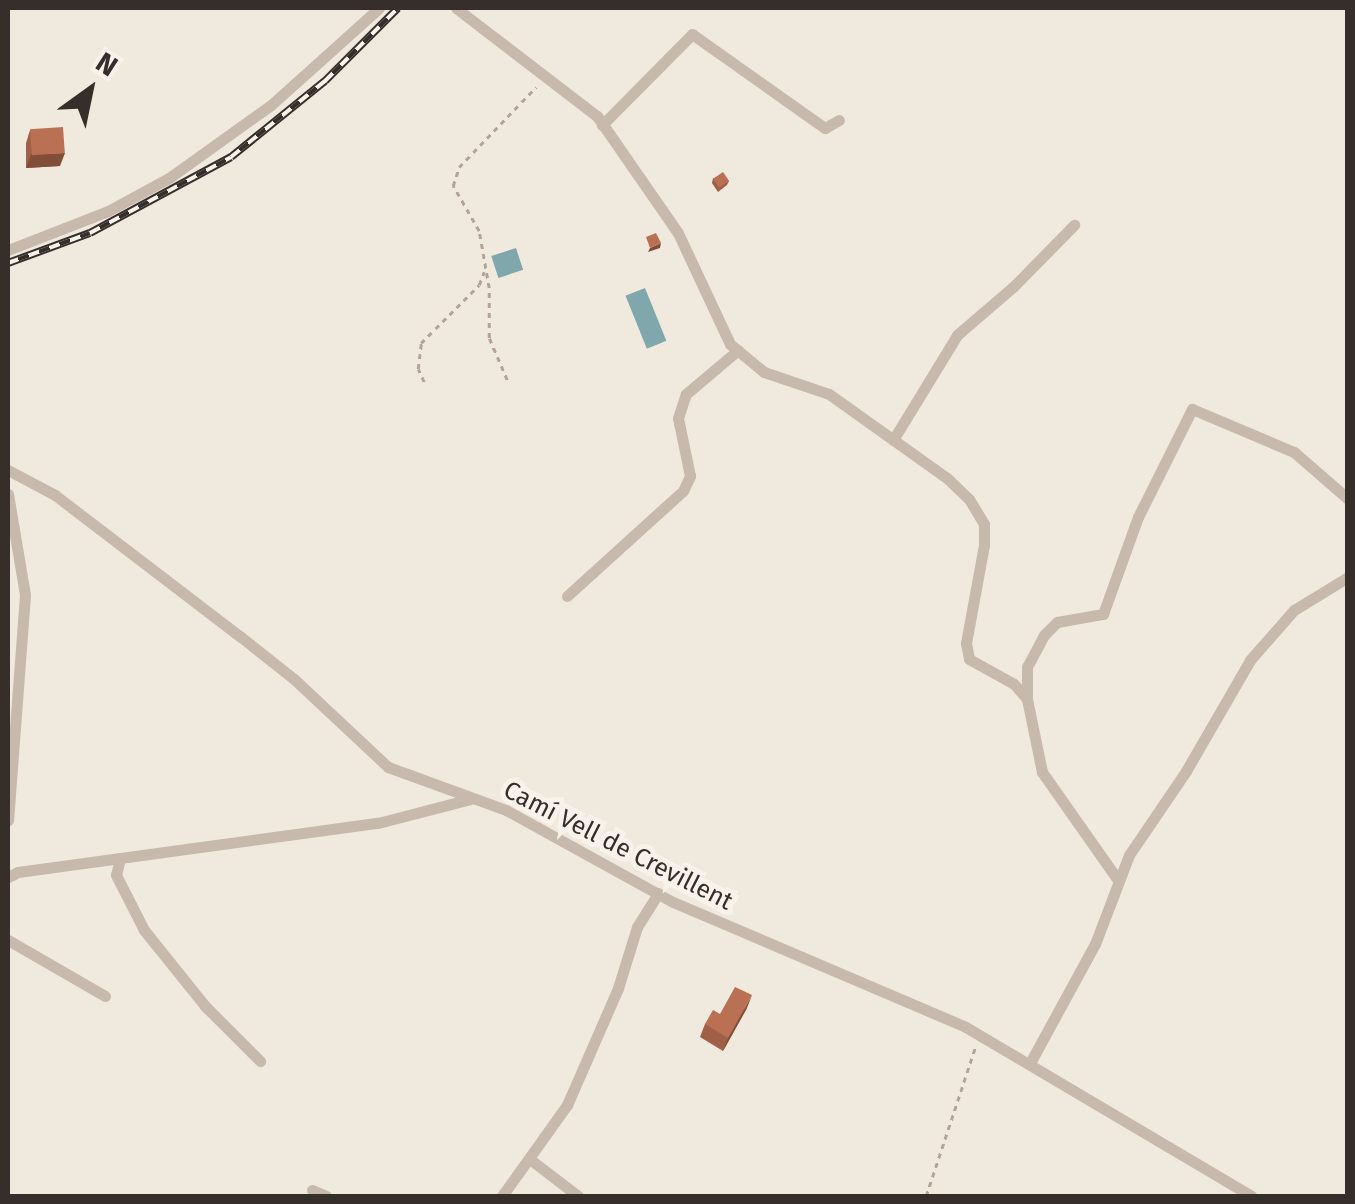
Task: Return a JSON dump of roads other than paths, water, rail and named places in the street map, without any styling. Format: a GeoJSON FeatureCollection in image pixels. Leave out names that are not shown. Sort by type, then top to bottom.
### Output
{"type":"FeatureCollection","features":[{"type":"Feature","properties":{"kind":"street"},"geometry":{"type":"LineString","coordinates":[[8,250],[108,211],[168,178],[271,105],[379,8]]}},
{"type":"Feature","properties":{"kind":"street"},"geometry":{"type":"LineString","coordinates":[[456,8],[544,78],[569,90],[602,125],[678,233],[730,344],[764,372],[829,394],[948,479],[969,500],[984,524],[966,642],[969,660],[1014,684],[1027,699]]}},
{"type":"Feature","properties":{"kind":"street"},"geometry":{"type":"LineString","coordinates":[[602,125],[692,34],[825,128],[840,120]]}},
{"type":"Feature","properties":{"kind":"street"},"geometry":{"type":"LineString","coordinates":[[893,440],[957,334],[1014,286],[1074,225]]}},
{"type":"Feature","properties":{"kind":"street"},"geometry":{"type":"LineString","coordinates":[[567,596],[683,492],[690,476],[678,418],[686,394],[738,350]]}},
{"type":"Feature","properties":{"kind":"street"},"geometry":{"type":"LineString","coordinates":[[1118,880],[1042,772],[1027,699],[1027,667],[1044,635],[1057,622],[1103,614],[1138,517],[1192,409],[1294,452],[1348,500]]}},
{"type":"Feature","properties":{"kind":"street","name":"Camí Vell de Crevillent"},"geometry":{"type":"LineString","coordinates":[[8,470],[54,495],[241,637],[294,679],[388,768],[536,824],[658,893],[747,935],[910,999],[1030,1063],[1251,1196]]}},
{"type":"Feature","properties":{"kind":"street"},"geometry":{"type":"LineString","coordinates":[[8,494],[25,595],[8,820]]}},
{"type":"Feature","properties":{"kind":"street"},"geometry":{"type":"LineString","coordinates":[[1030,1063],[1095,944],[1118,880],[1146,826],[1186,772],[1250,660],[1294,610],[1348,577]]}},
{"type":"Feature","properties":{"kind":"street"},"geometry":{"type":"LineString","coordinates":[[8,877],[378,823],[470,799]]}},
{"type":"Feature","properties":{"kind":"street"},"geometry":{"type":"LineString","coordinates":[[120,858],[116,875],[144,930],[205,1006],[260,1061]]}},
{"type":"Feature","properties":{"kind":"street"},"geometry":{"type":"LineString","coordinates":[[502,1196],[568,1104],[618,988],[637,927],[658,893]]}},
{"type":"Feature","properties":{"kind":"street"},"geometry":{"type":"LineString","coordinates":[[8,940],[105,996]]}},
{"type":"Feature","properties":{"kind":"street"},"geometry":{"type":"LineString","coordinates":[[531,1160],[578,1196]]}},
{"type":"Feature","properties":{"kind":"street"},"geometry":{"type":"LineString","coordinates":[[312,1190],[326,1196]]}},
{"type":"Feature","properties":{"kind":"water"},"geometry":{"type":"Polygon","coordinates":[[[516,248],[523,270],[498,278],[491,256],[516,248]]]}},
{"type":"Feature","properties":{"kind":"water"},"geometry":{"type":"Polygon","coordinates":[[[645,288],[666,341],[647,349],[626,296],[645,288]]]}},
{"type":"Feature","properties":{"kind":"railway"},"geometry":{"type":"LineString","coordinates":[[8,263],[90,233],[231,157],[325,81],[398,8]]}}]}
